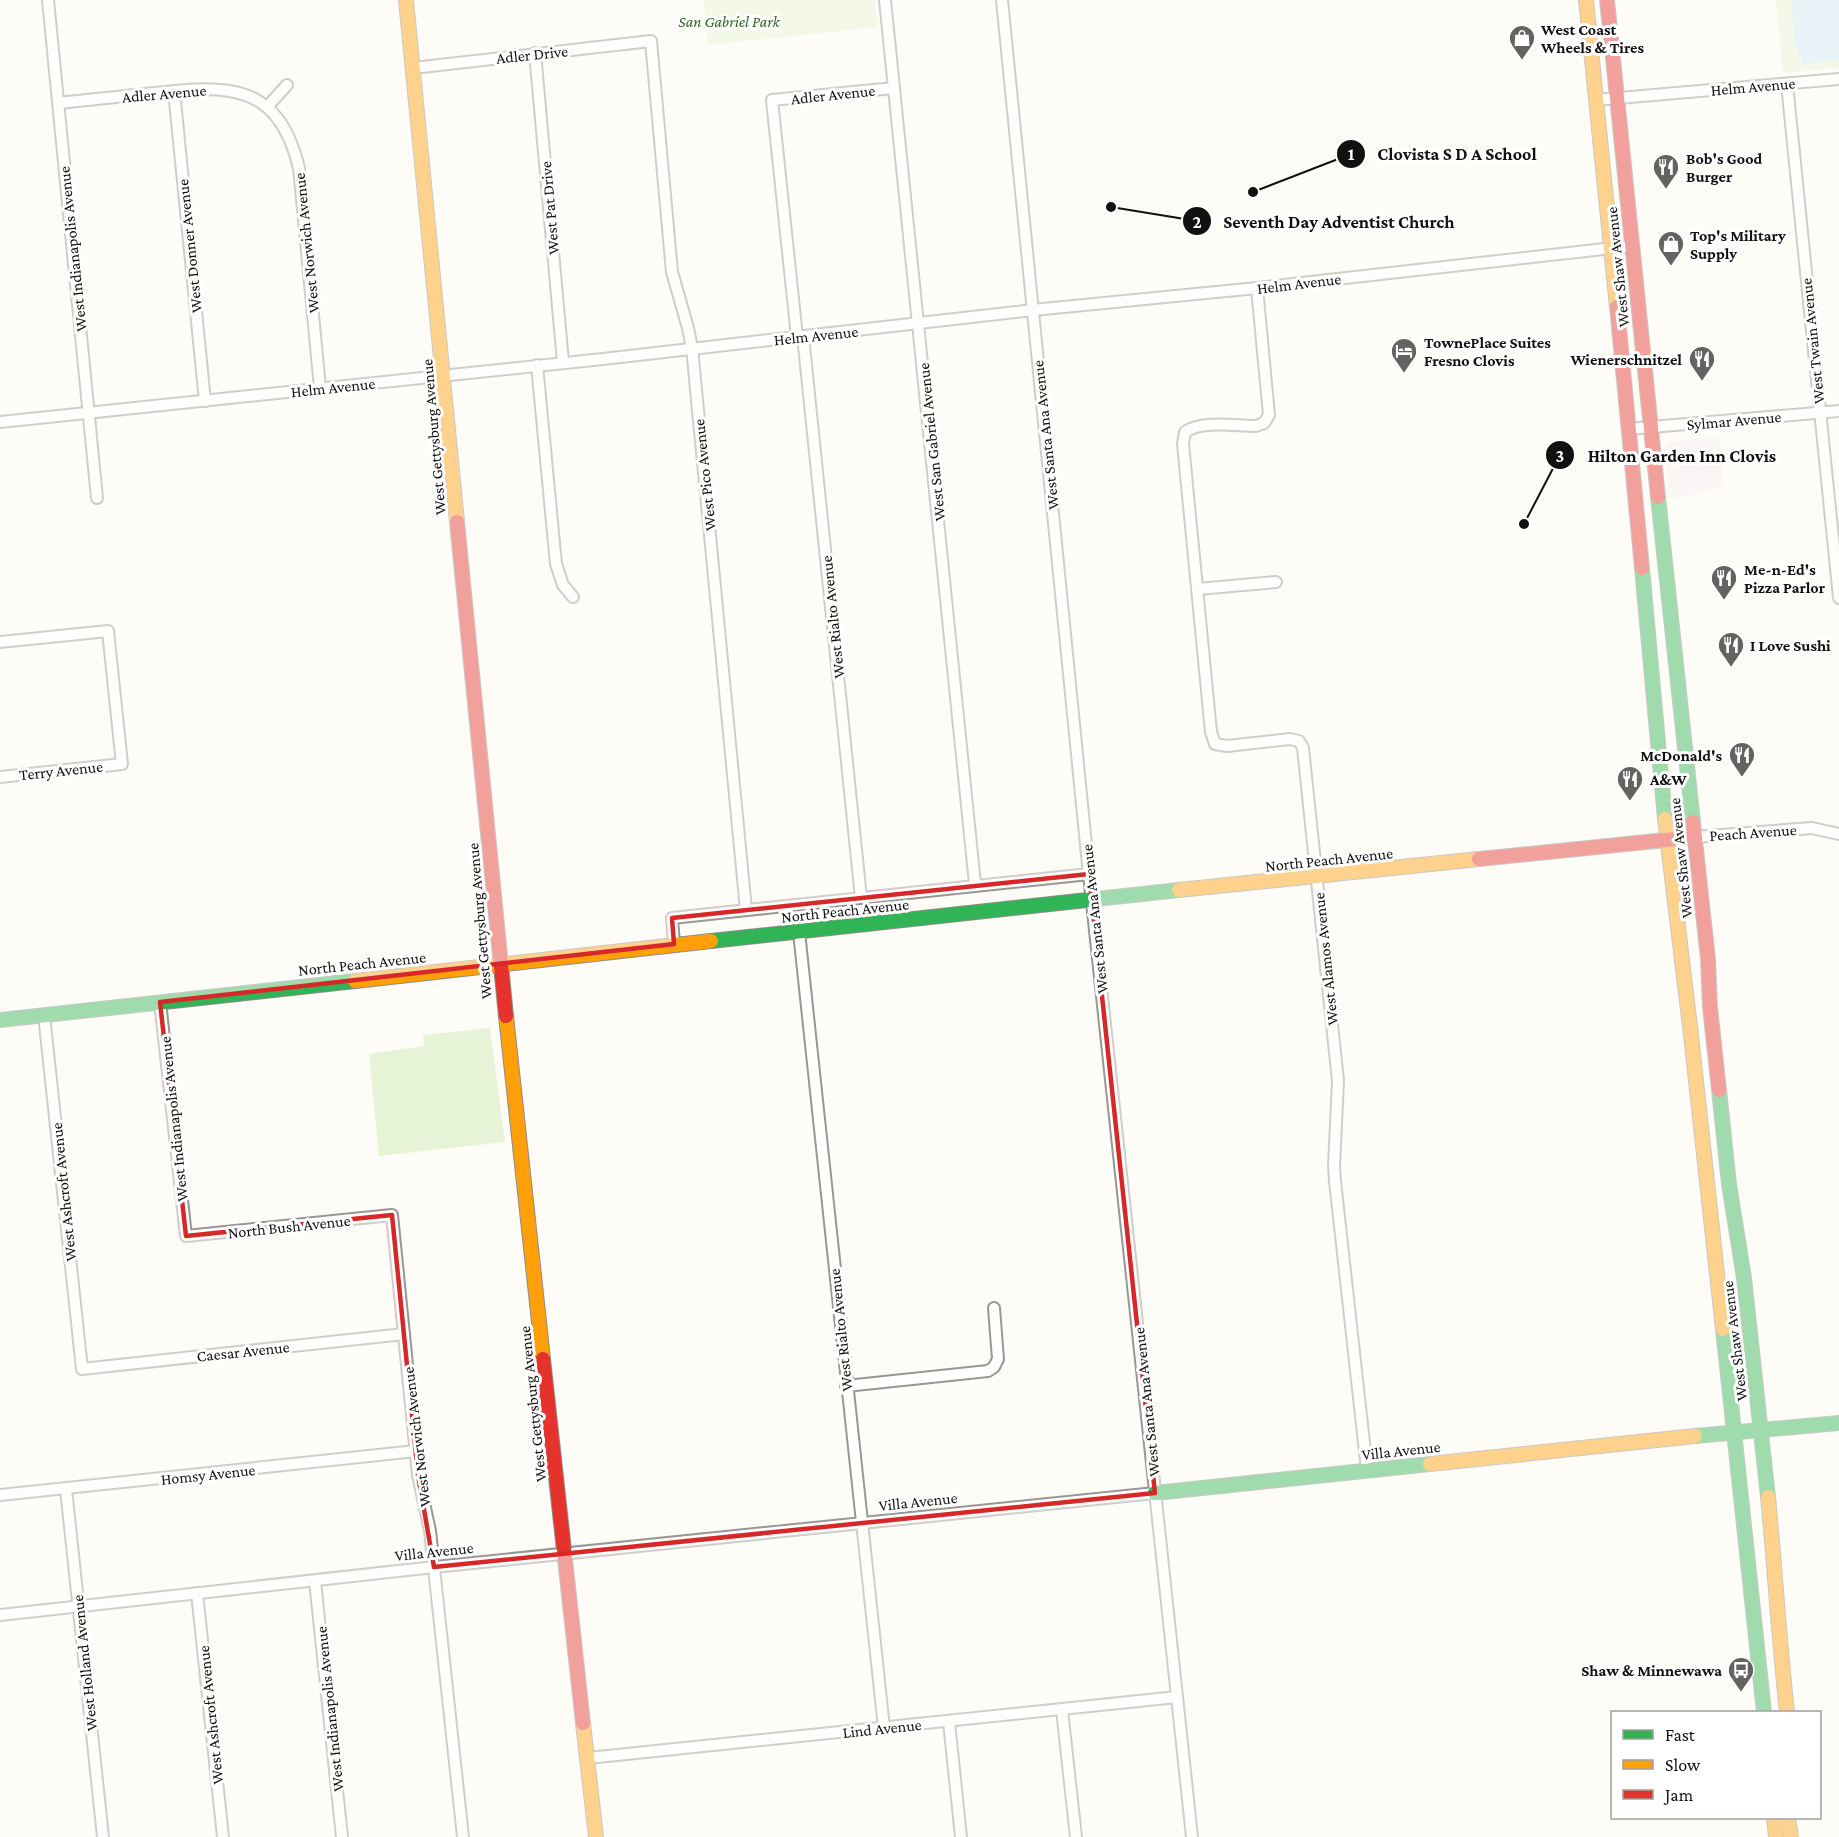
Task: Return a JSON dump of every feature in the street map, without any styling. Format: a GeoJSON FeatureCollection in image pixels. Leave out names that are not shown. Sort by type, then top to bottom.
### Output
{"type":"FeatureCollection","features":[{"type":"Feature","properties":{"kind":"main road","name":"West Gettysburg Avenue"},"geometry":{"type":"LineString","coordinates":[[406,0],[500,964],[596,1837]]}},
{"type":"Feature","properties":{"kind":"main road","name":"West Shaw Avenue"},"geometry":{"type":"LineString","coordinates":[[1586,0],[1666,839],[1691,1035],[1764,1711]]}},
{"type":"Feature","properties":{"kind":"main road","name":"West Shaw Avenue"},"geometry":{"type":"LineString","coordinates":[[1608,0],[1631,246],[1695,837],[1732,1212],[1744,1278],[1761,1430],[1775,1566],[1786,1711]]}},
{"type":"Feature","properties":{"kind":"main road","name":"North Peach Avenue"},"geometry":{"type":"LineString","coordinates":[[0,1020],[674,944],[1695,837]]}},
{"type":"Feature","properties":{"kind":"main road"},"geometry":{"type":"LineString","coordinates":[[1691,1035],[1702,1046],[1711,1120],[1717,1131],[1724,1134]]}},
{"type":"Feature","properties":{"kind":"main road","name":"Villa Avenue"},"geometry":{"type":"LineString","coordinates":[[1155,1493],[1733,1432],[1839,1423]]}},
{"type":"Feature","properties":{"kind":"main road"},"geometry":{"type":"LineString","coordinates":[[1754,1617],[1766,1629],[1774,1711]]}},
{"type":"Feature","properties":{"kind":"main road"},"geometry":{"type":"LineString","coordinates":[[1774,1819],[1776,1837]]}},
{"type":"Feature","properties":{"kind":"main road"},"geometry":{"type":"LineString","coordinates":[[1788,1819],[1791,1837]]}},
{"type":"Feature","properties":{"kind":"main road"},"geometry":{"type":"LineString","coordinates":[[1799,1819],[1801,1837]]}},
{"type":"Feature","properties":{"kind":"street","name":"West Indianapolis Avenue"},"geometry":{"type":"LineString","coordinates":[[48,0],[98,498]]}},
{"type":"Feature","properties":{"kind":"street","name":"West San Gabriel Avenue"},"geometry":{"type":"LineString","coordinates":[[885,0],[975,884]]}},
{"type":"Feature","properties":{"kind":"street","name":"West Santa Ana Avenue"},"geometry":{"type":"LineString","coordinates":[[1002,0],[1089,874],[1192,1837]]}},
{"type":"Feature","properties":{"kind":"street","name":"Adler Drive"},"geometry":{"type":"LineString","coordinates":[[413,68],[651,41]]}},
{"type":"Feature","properties":{"kind":"street","name":"West Pico Avenue"},"geometry":{"type":"LineString","coordinates":[[651,41],[672,272],[692,348],[746,910]]}},
{"type":"Feature","properties":{"kind":"street","name":"West Pat Drive"},"geometry":{"type":"LineString","coordinates":[[535,53],[563,362]]}},
{"type":"Feature","properties":{"kind":"street","name":"Helm Avenue"},"geometry":{"type":"LineString","coordinates":[[1596,100],[1839,79]]}},
{"type":"Feature","properties":{"kind":"street","name":"West Twain Avenue"},"geometry":{"type":"LineString","coordinates":[[1787,84],[1839,598]]}},
{"type":"Feature","properties":{"kind":"street"},"geometry":{"type":"LineString","coordinates":[[267,107],[287,85]]}},
{"type":"Feature","properties":{"kind":"street","name":"Adler Avenue"},"geometry":{"type":"LineString","coordinates":[[58,103],[216,88],[250,97],[267,107]]}},
{"type":"Feature","properties":{"kind":"street","name":"Adler Avenue"},"geometry":{"type":"LineString","coordinates":[[772,99],[894,88]]}},
{"type":"Feature","properties":{"kind":"street","name":"West Donner Avenue"},"geometry":{"type":"LineString","coordinates":[[174,91],[205,401]]}},
{"type":"Feature","properties":{"kind":"street","name":"West Rialto Avenue"},"geometry":{"type":"LineString","coordinates":[[772,99],[861,898]]}},
{"type":"Feature","properties":{"kind":"street","name":"West Norwich Avenue"},"geometry":{"type":"LineString","coordinates":[[267,107],[281,123],[293,144],[299,168],[320,388]]}},
{"type":"Feature","properties":{"kind":"street","name":"Helm Avenue"},"geometry":{"type":"LineString","coordinates":[[0,422],[1631,246]]}},
{"type":"Feature","properties":{"kind":"street","name":"West Alamos Avenue"},"geometry":{"type":"LineString","coordinates":[[1257,288],[1269,415],[1264,423],[1256,426],[1192,427],[1185,432],[1183,444],[1211,732],[1215,744],[1227,746],[1290,739],[1299,741],[1303,748],[1338,1081],[1335,1181],[1367,1470]]}},
{"type":"Feature","properties":{"kind":"street"},"geometry":{"type":"LineString","coordinates":[[537,365],[556,564],[563,585],[573,597]]}},
{"type":"Feature","properties":{"kind":"street","name":"Sylmar Avenue"},"geometry":{"type":"LineString","coordinates":[[1628,429],[1839,411]]}},
{"type":"Feature","properties":{"kind":"street"},"geometry":{"type":"LineString","coordinates":[[1198,589],[1276,582]]}},
{"type":"Feature","properties":{"kind":"street","name":"Terry Avenue"},"geometry":{"type":"LineString","coordinates":[[0,642],[108,631],[122,764],[0,777]]}},
{"type":"Feature","properties":{"kind":"street","name":"Peach Avenue"},"geometry":{"type":"LineString","coordinates":[[1695,837],[1812,828],[1839,834]]}},
{"type":"Feature","properties":{"kind":"street"},"geometry":{"type":"LineString","coordinates":[[674,944],[672,918],[975,884],[1089,874]]}},
{"type":"Feature","properties":{"kind":"street","name":"West Rialto Avenue"},"geometry":{"type":"LineString","coordinates":[[799,932],[884,1728]]}},
{"type":"Feature","properties":{"kind":"street","name":"West Indianapolis Avenue"},"geometry":{"type":"LineString","coordinates":[[160,1002],[186,1236]]}},
{"type":"Feature","properties":{"kind":"street","name":"West Ashcroft Avenue"},"geometry":{"type":"LineString","coordinates":[[44,1015],[82,1369]]}},
{"type":"Feature","properties":{"kind":"street","name":"West Norwich Avenue"},"geometry":{"type":"LineString","coordinates":[[392,1215],[416,1451],[422,1497],[430,1531],[463,1837]]}},
{"type":"Feature","properties":{"kind":"street","name":"North Bush Avenue"},"geometry":{"type":"LineString","coordinates":[[186,1236],[392,1215]]}},
{"type":"Feature","properties":{"kind":"street"},"geometry":{"type":"LineString","coordinates":[[846,1386],[988,1371],[994,1367],[998,1359],[994,1308]]}},
{"type":"Feature","properties":{"kind":"street","name":"Caesar Avenue"},"geometry":{"type":"LineString","coordinates":[[82,1369],[404,1334]]}},
{"type":"Feature","properties":{"kind":"street","name":"Homsy Avenue"},"geometry":{"type":"LineString","coordinates":[[0,1496],[416,1451]]}},
{"type":"Feature","properties":{"kind":"street","name":"West Holland Avenue"},"geometry":{"type":"LineString","coordinates":[[66,1489],[103,1837]]}},
{"type":"Feature","properties":{"kind":"street","name":"Villa Avenue"},"geometry":{"type":"LineString","coordinates":[[0,1615],[434,1567],[1155,1493]]}},
{"type":"Feature","properties":{"kind":"street","name":"West Indianapolis Avenue"},"geometry":{"type":"LineString","coordinates":[[315,1581],[342,1837]]}},
{"type":"Feature","properties":{"kind":"street","name":"West Ashcroft Avenue"},"geometry":{"type":"LineString","coordinates":[[197,1593],[223,1837]]}},
{"type":"Feature","properties":{"kind":"street","name":"Lind Avenue"},"geometry":{"type":"LineString","coordinates":[[588,1758],[1177,1697]]}},
{"type":"Feature","properties":{"kind":"street"},"geometry":{"type":"LineString","coordinates":[[1062,1710],[1076,1837]]}},
{"type":"Feature","properties":{"kind":"street"},"geometry":{"type":"LineString","coordinates":[[948,1722],[961,1837]]}},
{"type":"Feature","properties":{"kind":"highlighted area"},"geometry":{"type":"Polygon","coordinates":[[[1089,874],[1155,1493],[434,1567],[418,1475],[392,1215],[186,1236],[160,1002],[674,944],[672,918],[1089,874]]]}},
{"type":"Feature","properties":{"kind":"shaded area"},"geometry":{"type":"Polygon","coordinates":[[[1719,437],[1724,486],[1689,496],[1669,498],[1664,448],[1670,441],[1719,437]]]}},
{"type":"Feature","properties":{"kind":"green space","name":"San Gabriel Park"},"geometry":{"type":"Polygon","coordinates":[[[704,0],[875,0],[878,27],[708,45],[704,0]]]}},
{"type":"Feature","properties":{"kind":"green space"},"geometry":{"type":"Polygon","coordinates":[[[1776,0],[1839,0],[1839,68],[1783,73],[1776,0]]]}},
{"type":"Feature","properties":{"kind":"green space"},"geometry":{"type":"Polygon","coordinates":[[[490,1028],[505,1142],[379,1156],[369,1054],[424,1046],[423,1035],[490,1028]]]}},
{"type":"Feature","properties":{"kind":"water"},"geometry":{"type":"Polygon","coordinates":[[[1791,0],[1839,0],[1839,60],[1803,64],[1795,44],[1791,0]]]}},
{"type":"Feature","properties":{"kind":"traffic: fast"},"geometry":{"type":"LineString","coordinates":[[1658,497],[1693,822]]}},
{"type":"Feature","properties":{"kind":"traffic: fast"},"geometry":{"type":"LineString","coordinates":[[1642,568],[1665,819]]}},
{"type":"Feature","properties":{"kind":"traffic: fast"},"geometry":{"type":"LineString","coordinates":[[711,941],[1179,890]]}},
{"type":"Feature","properties":{"kind":"traffic: fast"},"geometry":{"type":"LineString","coordinates":[[0,1020],[355,981]]}},
{"type":"Feature","properties":{"kind":"traffic: fast"},"geometry":{"type":"LineString","coordinates":[[1719,1090],[1729,1184],[1744,1278],[1768,1497]]}},
{"type":"Feature","properties":{"kind":"traffic: fast"},"geometry":{"type":"LineString","coordinates":[[1723,1329],[1764,1711]]}},
{"type":"Feature","properties":{"kind":"traffic: fast"},"geometry":{"type":"LineString","coordinates":[[1695,1436],[1839,1423]]}},
{"type":"Feature","properties":{"kind":"traffic: fast"},"geometry":{"type":"LineString","coordinates":[[1155,1493],[1430,1464]]}},
{"type":"Feature","properties":{"kind":"traffic: slow"},"geometry":{"type":"LineString","coordinates":[[406,0],[457,522]]}},
{"type":"Feature","properties":{"kind":"traffic: slow"},"geometry":{"type":"LineString","coordinates":[[1586,0],[1617,307]]}},
{"type":"Feature","properties":{"kind":"traffic: slow"},"geometry":{"type":"LineString","coordinates":[[1665,819],[1723,1329]]}},
{"type":"Feature","properties":{"kind":"traffic: slow"},"geometry":{"type":"LineString","coordinates":[[1179,890],[1479,859]]}},
{"type":"Feature","properties":{"kind":"traffic: slow"},"geometry":{"type":"LineString","coordinates":[[355,981],[711,941]]}},
{"type":"Feature","properties":{"kind":"traffic: slow"},"geometry":{"type":"LineString","coordinates":[[506,1016],[543,1359]]}},
{"type":"Feature","properties":{"kind":"traffic: slow"},"geometry":{"type":"LineString","coordinates":[[1430,1464],[1695,1436]]}},
{"type":"Feature","properties":{"kind":"traffic: slow"},"geometry":{"type":"LineString","coordinates":[[1768,1497],[1787,1711]]}},
{"type":"Feature","properties":{"kind":"traffic: slow"},"geometry":{"type":"LineString","coordinates":[[583,1723],[596,1837]]}},
{"type":"Feature","properties":{"kind":"traffic: slow"},"geometry":{"type":"LineString","coordinates":[[1774,1819],[1776,1837]]}},
{"type":"Feature","properties":{"kind":"traffic: slow"},"geometry":{"type":"LineString","coordinates":[[1788,1819],[1791,1837]]}},
{"type":"Feature","properties":{"kind":"traffic: jam"},"geometry":{"type":"LineString","coordinates":[[1607,0],[1658,497]]}},
{"type":"Feature","properties":{"kind":"traffic: jam"},"geometry":{"type":"LineString","coordinates":[[1617,307],[1642,568]]}},
{"type":"Feature","properties":{"kind":"traffic: jam"},"geometry":{"type":"LineString","coordinates":[[457,522],[506,1016]]}},
{"type":"Feature","properties":{"kind":"traffic: jam"},"geometry":{"type":"LineString","coordinates":[[1693,822],[1719,1090]]}},
{"type":"Feature","properties":{"kind":"traffic: jam"},"geometry":{"type":"LineString","coordinates":[[1479,859],[1695,837]]}},
{"type":"Feature","properties":{"kind":"traffic: jam"},"geometry":{"type":"LineString","coordinates":[[543,1359],[583,1723]]}},
{"type":"Feature","properties":{"kind":"place","name":"West Coast Wheels & Tires"},"geometry":{"type":"Point","coordinates":[1522,61]}},
{"type":"Feature","properties":{"kind":"place","name":"Bob's Good Burger"},"geometry":{"type":"Point","coordinates":[1666,190]}},
{"type":"Feature","properties":{"kind":"place","name":"Clovista S D A School"},"geometry":{"type":"Point","coordinates":[1253,192]}},
{"type":"Feature","properties":{"kind":"place","name":"Seventh Day Adventist Church"},"geometry":{"type":"Point","coordinates":[1111,207]}},
{"type":"Feature","properties":{"kind":"place","name":"Top's Military Supply"},"geometry":{"type":"Point","coordinates":[1671,267]}},
{"type":"Feature","properties":{"kind":"place","name":"TownePlace Suites Fresno Clovis"},"geometry":{"type":"Point","coordinates":[1404,374]}},
{"type":"Feature","properties":{"kind":"place","name":"Wienerschnitzel"},"geometry":{"type":"Point","coordinates":[1702,382]}},
{"type":"Feature","properties":{"kind":"place","name":"Hilton Garden Inn Clovis"},"geometry":{"type":"Point","coordinates":[1524,524]}},
{"type":"Feature","properties":{"kind":"place","name":"Me-n-Ed's Pizza Parlor"},"geometry":{"type":"Point","coordinates":[1724,601]}},
{"type":"Feature","properties":{"kind":"place","name":"I Love Sushi"},"geometry":{"type":"Point","coordinates":[1731,668]}},
{"type":"Feature","properties":{"kind":"place","name":"McDonald's"},"geometry":{"type":"Point","coordinates":[1742,778]}},
{"type":"Feature","properties":{"kind":"place","name":"A&W"},"geometry":{"type":"Point","coordinates":[1630,802]}},
{"type":"Feature","properties":{"kind":"place","name":"Shaw & Minnewawa"},"geometry":{"type":"Point","coordinates":[1741,1693]}}]}
